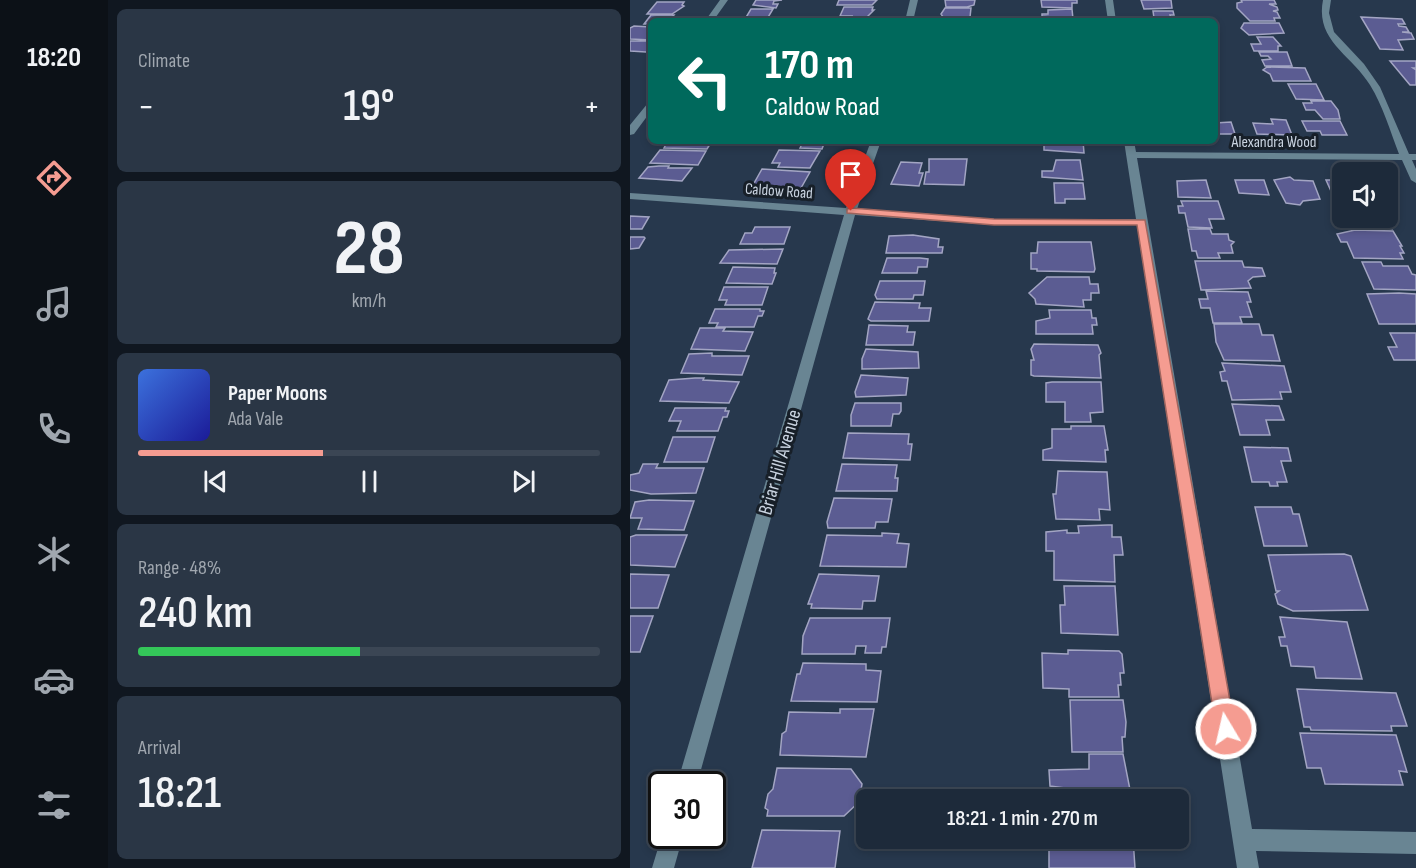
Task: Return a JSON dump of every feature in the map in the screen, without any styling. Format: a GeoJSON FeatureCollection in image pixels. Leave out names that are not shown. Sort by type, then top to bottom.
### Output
{"type":"FeatureCollection","features":[{"type":"Feature","properties":{"kind":"street"},"geometry":{"type":"LineString","coordinates":[[711,18],[724,0]]}},
{"type":"Feature","properties":{"kind":"street"},"geometry":{"type":"LineString","coordinates":[[910,18],[914,0]]}},
{"type":"Feature","properties":{"kind":"street"},"geometry":{"type":"LineString","coordinates":[[1109,0],[1112,18]]}},
{"type":"Feature","properties":{"kind":"street"},"geometry":{"type":"LineString","coordinates":[[1327,0],[1323,21],[1327,30],[1368,74],[1410,157],[1416,180]]}},
{"type":"Feature","properties":{"kind":"street"},"geometry":{"type":"LineString","coordinates":[[630,132],[648,109]]}},
{"type":"Feature","properties":{"kind":"street","name":"Briar Hill Avenue"},"geometry":{"type":"LineString","coordinates":[[691,771],[851,211],[875,144]]}},
{"type":"Feature","properties":{"kind":"street"},"geometry":{"type":"LineString","coordinates":[[1129,144],[1248,868]]}},
{"type":"Feature","properties":{"kind":"street","name":"Alexandra Wood"},"geometry":{"type":"LineString","coordinates":[[1131,155],[1410,157]]}},
{"type":"Feature","properties":{"kind":"street","name":"Caldow Road"},"geometry":{"type":"LineString","coordinates":[[630,196],[994,222],[1142,222]]}},
{"type":"Feature","properties":{"kind":"street"},"geometry":{"type":"LineString","coordinates":[[1244,840],[1416,843]]}},
{"type":"Feature","properties":{"kind":"street"},"geometry":{"type":"LineString","coordinates":[[663,868],[668,849]]}},
{"type":"Feature","properties":{"kind":"building"},"geometry":{"type":"Polygon","coordinates":[[[756,0],[782,0],[774,1],[773,4],[778,4],[776,8],[753,5],[756,0]]]}},
{"type":"Feature","properties":{"kind":"building"},"geometry":{"type":"Polygon","coordinates":[[[839,0],[877,0],[872,5],[837,5],[839,0]]]}},
{"type":"Feature","properties":{"kind":"building"},"geometry":{"type":"Polygon","coordinates":[[[945,0],[975,0],[974,5],[967,7],[946,7],[945,0]]]}},
{"type":"Feature","properties":{"kind":"building"},"geometry":{"type":"Polygon","coordinates":[[[1041,0],[1077,0],[1077,3],[1072,3],[1072,8],[1042,7],[1041,0]]]}},
{"type":"Feature","properties":{"kind":"building"},"geometry":{"type":"Polygon","coordinates":[[[1141,0],[1171,0],[1172,8],[1144,9],[1141,0]]]}},
{"type":"Feature","properties":{"kind":"building"},"geometry":{"type":"Polygon","coordinates":[[[1241,0],[1274,0],[1276,4],[1269,4],[1277,7],[1278,10],[1273,11],[1277,12],[1280,18],[1274,18],[1275,21],[1250,21],[1237,8],[1237,3],[1242,2],[1241,0]]]}},
{"type":"Feature","properties":{"kind":"building"},"geometry":{"type":"Polygon","coordinates":[[[657,2],[684,2],[682,5],[684,6],[672,14],[647,14],[657,2]]]}},
{"type":"Feature","properties":{"kind":"building"},"geometry":{"type":"Polygon","coordinates":[[[844,7],[873,7],[872,10],[874,10],[866,18],[851,18],[852,16],[840,16],[844,7]]]}},
{"type":"Feature","properties":{"kind":"building"},"geometry":{"type":"Polygon","coordinates":[[[945,8],[971,8],[970,17],[944,18],[941,14],[945,8]]]}},
{"type":"Feature","properties":{"kind":"building"},"geometry":{"type":"Polygon","coordinates":[[[751,9],[773,9],[768,18],[746,18],[751,9]]]}},
{"type":"Feature","properties":{"kind":"building"},"geometry":{"type":"Polygon","coordinates":[[[1072,9],[1073,18],[1042,16],[1042,14],[1048,14],[1048,10],[1072,9]]]}},
{"type":"Feature","properties":{"kind":"building"},"geometry":{"type":"Polygon","coordinates":[[[1153,11],[1173,11],[1174,15],[1170,15],[1171,18],[1154,18],[1153,11]]]}},
{"type":"Feature","properties":{"kind":"building"},"geometry":{"type":"Polygon","coordinates":[[[651,15],[674,15],[672,18],[649,18],[651,15]]]}},
{"type":"Feature","properties":{"kind":"building"},"geometry":{"type":"Polygon","coordinates":[[[1361,17],[1402,19],[1405,24],[1398,24],[1399,26],[1406,27],[1409,32],[1402,32],[1411,33],[1414,39],[1398,40],[1403,50],[1380,49],[1361,17]]]}},
{"type":"Feature","properties":{"kind":"building"},"geometry":{"type":"Polygon","coordinates":[[[1244,23],[1279,23],[1284,33],[1249,35],[1241,28],[1244,23]]]}},
{"type":"Feature","properties":{"kind":"building"},"geometry":{"type":"Polygon","coordinates":[[[648,27],[648,40],[630,39],[630,28],[648,27]]]}},
{"type":"Feature","properties":{"kind":"building"},"geometry":{"type":"Polygon","coordinates":[[[1257,37],[1273,37],[1281,46],[1278,46],[1278,51],[1254,51],[1251,44],[1261,44],[1257,37]]]}},
{"type":"Feature","properties":{"kind":"building"},"geometry":{"type":"Polygon","coordinates":[[[630,41],[648,41],[646,52],[630,51],[630,41]]]}},
{"type":"Feature","properties":{"kind":"building"},"geometry":{"type":"Polygon","coordinates":[[[1259,52],[1287,52],[1292,66],[1265,66],[1262,60],[1271,59],[1268,56],[1261,56],[1259,52]]]}},
{"type":"Feature","properties":{"kind":"building"},"geometry":{"type":"Polygon","coordinates":[[[1390,61],[1416,61],[1416,68],[1413,68],[1416,70],[1416,85],[1410,85],[1390,61]]]}},
{"type":"Feature","properties":{"kind":"building"},"geometry":{"type":"Polygon","coordinates":[[[1267,67],[1305,68],[1311,81],[1273,81],[1270,74],[1263,70],[1267,67]]]}},
{"type":"Feature","properties":{"kind":"building"},"geometry":{"type":"Polygon","coordinates":[[[1288,84],[1316,84],[1324,100],[1296,99],[1288,84]]]}},
{"type":"Feature","properties":{"kind":"building"},"geometry":{"type":"Polygon","coordinates":[[[1311,101],[1331,101],[1338,110],[1340,119],[1323,119],[1315,110],[1306,110],[1303,103],[1312,103],[1311,101]]]}},
{"type":"Feature","properties":{"kind":"building"},"geometry":{"type":"Polygon","coordinates":[[[1271,119],[1286,120],[1292,135],[1257,134],[1253,123],[1273,124],[1271,119]]]}},
{"type":"Feature","properties":{"kind":"building"},"geometry":{"type":"Polygon","coordinates":[[[1302,121],[1340,121],[1347,135],[1322,135],[1320,131],[1307,131],[1302,121]]]}},
{"type":"Feature","properties":{"kind":"building"},"geometry":{"type":"Polygon","coordinates":[[[1231,122],[1235,134],[1218,134],[1218,123],[1231,122]]]}},
{"type":"Feature","properties":{"kind":"building"},"geometry":{"type":"Polygon","coordinates":[[[666,144],[710,144],[707,149],[664,148],[666,144]]]}},
{"type":"Feature","properties":{"kind":"building"},"geometry":{"type":"Polygon","coordinates":[[[802,144],[824,144],[822,149],[800,148],[802,144]]]}},
{"type":"Feature","properties":{"kind":"building"},"geometry":{"type":"Polygon","coordinates":[[[1044,144],[1083,144],[1084,153],[1044,150],[1044,144]]]}},
{"type":"Feature","properties":{"kind":"building"},"geometry":{"type":"Polygon","coordinates":[[[660,150],[706,151],[698,165],[650,163],[660,150]]]}},
{"type":"Feature","properties":{"kind":"building"},"geometry":{"type":"Polygon","coordinates":[[[779,150],[820,151],[810,168],[778,167],[780,163],[772,163],[779,150]]]}},
{"type":"Feature","properties":{"kind":"building"},"geometry":{"type":"Polygon","coordinates":[[[929,159],[967,159],[964,185],[924,184],[926,172],[929,172],[929,159]]]}},
{"type":"Feature","properties":{"kind":"building"},"geometry":{"type":"Polygon","coordinates":[[[1056,160],[1080,160],[1083,180],[1042,177],[1042,171],[1053,171],[1056,160]]]}},
{"type":"Feature","properties":{"kind":"building"},"geometry":{"type":"Polygon","coordinates":[[[901,162],[922,163],[919,173],[923,173],[919,186],[891,184],[901,162]]]}},
{"type":"Feature","properties":{"kind":"building"},"geometry":{"type":"Polygon","coordinates":[[[648,167],[692,168],[682,181],[639,178],[648,167]]]}},
{"type":"Feature","properties":{"kind":"building"},"geometry":{"type":"Polygon","coordinates":[[[762,169],[810,172],[801,188],[753,185],[762,169]]]}},
{"type":"Feature","properties":{"kind":"building"},"geometry":{"type":"Polygon","coordinates":[[[1290,177],[1294,180],[1313,181],[1320,199],[1303,201],[1300,205],[1286,203],[1274,180],[1290,177]]]}},
{"type":"Feature","properties":{"kind":"building"},"geometry":{"type":"Polygon","coordinates":[[[1206,180],[1211,198],[1178,197],[1177,181],[1206,180]]]}},
{"type":"Feature","properties":{"kind":"building"},"geometry":{"type":"Polygon","coordinates":[[[1235,180],[1264,180],[1269,195],[1239,193],[1235,180]]]}},
{"type":"Feature","properties":{"kind":"building"},"geometry":{"type":"Polygon","coordinates":[[[1326,180],[1332,180],[1331,191],[1326,180]]]}},
{"type":"Feature","properties":{"kind":"building"},"geometry":{"type":"Polygon","coordinates":[[[1054,183],[1083,183],[1085,199],[1065,199],[1065,203],[1055,203],[1054,183]]]}},
{"type":"Feature","properties":{"kind":"building"},"geometry":{"type":"Polygon","coordinates":[[[1181,201],[1218,201],[1224,219],[1209,219],[1212,228],[1188,227],[1185,213],[1179,213],[1178,206],[1183,206],[1181,201]]]}},
{"type":"Feature","properties":{"kind":"building"},"geometry":{"type":"Polygon","coordinates":[[[630,216],[649,217],[642,229],[630,229],[630,216]]]}},
{"type":"Feature","properties":{"kind":"building"},"geometry":{"type":"Polygon","coordinates":[[[755,227],[790,227],[784,244],[740,244],[745,233],[752,233],[755,227]]]}},
{"type":"Feature","properties":{"kind":"building"},"geometry":{"type":"Polygon","coordinates":[[[1188,229],[1210,229],[1212,234],[1228,234],[1229,240],[1234,242],[1231,245],[1233,253],[1218,253],[1220,258],[1198,258],[1196,251],[1192,251],[1188,229]]]}},
{"type":"Feature","properties":{"kind":"building"},"geometry":{"type":"Polygon","coordinates":[[[1355,230],[1393,231],[1402,246],[1400,246],[1404,253],[1400,253],[1403,259],[1354,258],[1347,242],[1341,242],[1337,234],[1355,230]]]}},
{"type":"Feature","properties":{"kind":"building"},"geometry":{"type":"Polygon","coordinates":[[[913,235],[939,239],[938,247],[943,247],[942,253],[886,253],[889,236],[913,235]]]}},
{"type":"Feature","properties":{"kind":"building"},"geometry":{"type":"Polygon","coordinates":[[[630,237],[645,238],[639,248],[630,249],[630,237]]]}},
{"type":"Feature","properties":{"kind":"building"},"geometry":{"type":"Polygon","coordinates":[[[1038,242],[1091,242],[1094,272],[1031,269],[1031,253],[1037,253],[1038,242]]]}},
{"type":"Feature","properties":{"kind":"building"},"geometry":{"type":"Polygon","coordinates":[[[783,249],[777,264],[720,263],[729,250],[783,249]]]}},
{"type":"Feature","properties":{"kind":"building"},"geometry":{"type":"Polygon","coordinates":[[[887,258],[928,259],[927,267],[918,267],[917,273],[882,273],[887,258]]]}},
{"type":"Feature","properties":{"kind":"building"},"geometry":{"type":"Polygon","coordinates":[[[1195,261],[1242,261],[1244,267],[1262,268],[1265,276],[1253,277],[1248,281],[1251,288],[1201,290],[1195,261]]]}},
{"type":"Feature","properties":{"kind":"building"},"geometry":{"type":"Polygon","coordinates":[[[1362,262],[1381,262],[1383,266],[1408,266],[1412,274],[1416,275],[1416,290],[1374,289],[1362,262]]]}},
{"type":"Feature","properties":{"kind":"building"},"geometry":{"type":"Polygon","coordinates":[[[733,267],[775,268],[774,273],[776,273],[772,284],[726,283],[733,267]]]}},
{"type":"Feature","properties":{"kind":"building"},"geometry":{"type":"Polygon","coordinates":[[[1047,277],[1089,277],[1090,284],[1098,284],[1099,293],[1091,293],[1091,300],[1083,300],[1084,307],[1036,304],[1035,299],[1029,293],[1047,277]]]}},
{"type":"Feature","properties":{"kind":"building"},"geometry":{"type":"Polygon","coordinates":[[[880,281],[925,281],[923,295],[914,295],[913,299],[877,299],[875,295],[880,281]]]}},
{"type":"Feature","properties":{"kind":"building"},"geometry":{"type":"Polygon","coordinates":[[[724,287],[768,287],[762,305],[725,305],[727,300],[719,300],[724,287]]]}},
{"type":"Feature","properties":{"kind":"building"},"geometry":{"type":"Polygon","coordinates":[[[1206,291],[1248,292],[1251,302],[1247,302],[1252,317],[1240,317],[1242,323],[1213,323],[1210,308],[1201,308],[1199,299],[1208,299],[1206,291]]]}},
{"type":"Feature","properties":{"kind":"building"},"geometry":{"type":"Polygon","coordinates":[[[1367,294],[1416,294],[1416,324],[1379,324],[1367,294]]]}},
{"type":"Feature","properties":{"kind":"building"},"geometry":{"type":"Polygon","coordinates":[[[875,302],[920,303],[919,308],[931,308],[929,321],[871,321],[868,319],[875,302]]]}},
{"type":"Feature","properties":{"kind":"building"},"geometry":{"type":"Polygon","coordinates":[[[715,309],[760,309],[764,311],[762,316],[758,316],[754,327],[716,327],[718,323],[709,323],[715,309]]]}},
{"type":"Feature","properties":{"kind":"building"},"geometry":{"type":"Polygon","coordinates":[[[1049,310],[1091,310],[1092,318],[1096,318],[1097,325],[1092,325],[1093,334],[1036,334],[1036,321],[1050,318],[1049,310]]]}},
{"type":"Feature","properties":{"kind":"building"},"geometry":{"type":"Polygon","coordinates":[[[1214,324],[1259,324],[1262,335],[1273,335],[1280,361],[1224,360],[1216,342],[1214,324]]]}},
{"type":"Feature","properties":{"kind":"building"},"geometry":{"type":"Polygon","coordinates":[[[869,325],[908,326],[907,332],[915,332],[913,345],[866,345],[869,325]]]}},
{"type":"Feature","properties":{"kind":"building"},"geometry":{"type":"Polygon","coordinates":[[[700,328],[725,328],[723,331],[753,332],[745,351],[691,349],[700,328]]]}},
{"type":"Feature","properties":{"kind":"building"},"geometry":{"type":"Polygon","coordinates":[[[1390,333],[1416,333],[1416,360],[1394,360],[1388,347],[1397,347],[1390,333]]]}},
{"type":"Feature","properties":{"kind":"building"},"geometry":{"type":"Polygon","coordinates":[[[1034,344],[1098,345],[1101,353],[1099,355],[1101,378],[1031,375],[1031,360],[1034,360],[1031,349],[1034,344]]]}},
{"type":"Feature","properties":{"kind":"building"},"geometry":{"type":"Polygon","coordinates":[[[866,349],[918,352],[919,368],[862,369],[862,359],[866,349]]]}},
{"type":"Feature","properties":{"kind":"building"},"geometry":{"type":"Polygon","coordinates":[[[712,353],[712,356],[749,356],[742,375],[681,373],[689,354],[712,353]]]}},
{"type":"Feature","properties":{"kind":"building"},"geometry":{"type":"Polygon","coordinates":[[[1222,363],[1284,366],[1291,392],[1280,392],[1282,399],[1232,400],[1227,381],[1222,381],[1220,372],[1225,371],[1222,363]]]}},
{"type":"Feature","properties":{"kind":"building"},"geometry":{"type":"Polygon","coordinates":[[[861,375],[908,378],[906,395],[856,397],[855,392],[861,375]]]}},
{"type":"Feature","properties":{"kind":"building"},"geometry":{"type":"Polygon","coordinates":[[[695,378],[739,382],[729,403],[660,401],[669,380],[695,378]]]}},
{"type":"Feature","properties":{"kind":"building"},"geometry":{"type":"Polygon","coordinates":[[[1101,382],[1103,412],[1090,413],[1091,422],[1065,422],[1065,402],[1046,402],[1046,383],[1101,382]]]}},
{"type":"Feature","properties":{"kind":"building"},"geometry":{"type":"Polygon","coordinates":[[[855,403],[901,403],[901,411],[899,414],[893,414],[891,426],[851,426],[851,415],[855,403]]]}},
{"type":"Feature","properties":{"kind":"building"},"geometry":{"type":"Polygon","coordinates":[[[1232,404],[1279,406],[1284,420],[1266,420],[1270,435],[1240,435],[1232,404]]]}},
{"type":"Feature","properties":{"kind":"building"},"geometry":{"type":"Polygon","coordinates":[[[675,408],[726,408],[725,411],[729,411],[727,417],[723,417],[718,431],[677,431],[681,421],[669,421],[675,408]]]}},
{"type":"Feature","properties":{"kind":"building"},"geometry":{"type":"Polygon","coordinates":[[[1071,426],[1104,426],[1108,450],[1105,450],[1106,462],[1043,460],[1043,450],[1052,448],[1052,429],[1071,429],[1071,426]]]}},
{"type":"Feature","properties":{"kind":"building"},"geometry":{"type":"Polygon","coordinates":[[[848,433],[909,434],[908,444],[912,444],[910,460],[843,458],[848,433]]]}},
{"type":"Feature","properties":{"kind":"building"},"geometry":{"type":"Polygon","coordinates":[[[673,437],[715,437],[707,462],[664,462],[673,437]]]}},
{"type":"Feature","properties":{"kind":"building"},"geometry":{"type":"Polygon","coordinates":[[[1244,447],[1288,448],[1291,461],[1281,461],[1287,482],[1277,482],[1278,486],[1270,486],[1269,482],[1252,482],[1244,447]]]}},
{"type":"Feature","properties":{"kind":"building"},"geometry":{"type":"Polygon","coordinates":[[[643,464],[658,464],[656,468],[704,468],[696,493],[651,494],[630,490],[630,475],[639,473],[643,464]]]}},
{"type":"Feature","properties":{"kind":"building"},"geometry":{"type":"Polygon","coordinates":[[[842,464],[897,465],[895,478],[898,478],[897,491],[836,491],[842,464]]]}},
{"type":"Feature","properties":{"kind":"building"},"geometry":{"type":"Polygon","coordinates":[[[1058,471],[1107,472],[1110,510],[1099,509],[1100,520],[1056,519],[1053,494],[1056,494],[1058,471]]]}},
{"type":"Feature","properties":{"kind":"building"},"geometry":{"type":"Polygon","coordinates":[[[834,498],[892,499],[888,522],[876,522],[875,528],[828,528],[827,522],[834,498]]]}},
{"type":"Feature","properties":{"kind":"building"},"geometry":{"type":"Polygon","coordinates":[[[694,501],[684,530],[638,529],[642,518],[630,518],[635,502],[694,501]]]}},
{"type":"Feature","properties":{"kind":"building"},"geometry":{"type":"Polygon","coordinates":[[[1255,507],[1291,507],[1293,514],[1299,514],[1307,546],[1264,546],[1255,507]]]}},
{"type":"Feature","properties":{"kind":"building"},"geometry":{"type":"Polygon","coordinates":[[[1112,525],[1112,537],[1121,537],[1123,555],[1114,555],[1115,582],[1054,580],[1054,551],[1046,551],[1046,532],[1067,530],[1067,533],[1079,533],[1078,526],[1112,525]]]}},
{"type":"Feature","properties":{"kind":"building"},"geometry":{"type":"Polygon","coordinates":[[[882,533],[899,534],[897,543],[909,544],[906,567],[820,566],[827,535],[882,536],[882,533]]]}},
{"type":"Feature","properties":{"kind":"building"},"geometry":{"type":"Polygon","coordinates":[[[687,535],[675,567],[630,565],[630,537],[687,535]]]}},
{"type":"Feature","properties":{"kind":"building"},"geometry":{"type":"Polygon","coordinates":[[[1344,554],[1351,556],[1368,610],[1293,611],[1278,604],[1275,594],[1279,591],[1276,591],[1268,555],[1344,554]]]}},
{"type":"Feature","properties":{"kind":"building"},"geometry":{"type":"Polygon","coordinates":[[[630,574],[669,575],[658,608],[630,608],[630,574]]]}},
{"type":"Feature","properties":{"kind":"building"},"geometry":{"type":"Polygon","coordinates":[[[819,574],[879,576],[875,601],[863,601],[862,609],[811,608],[812,604],[808,604],[819,574]]]}},
{"type":"Feature","properties":{"kind":"building"},"geometry":{"type":"Polygon","coordinates":[[[1064,586],[1115,586],[1118,635],[1061,633],[1060,605],[1065,605],[1064,586]]]}},
{"type":"Feature","properties":{"kind":"building"},"geometry":{"type":"Polygon","coordinates":[[[630,616],[653,616],[640,652],[630,652],[630,616]]]}},
{"type":"Feature","properties":{"kind":"building"},"geometry":{"type":"Polygon","coordinates":[[[1280,617],[1347,622],[1362,679],[1316,678],[1314,667],[1291,666],[1287,646],[1281,646],[1279,637],[1285,637],[1280,617]]]}},
{"type":"Feature","properties":{"kind":"building"},"geometry":{"type":"Polygon","coordinates":[[[810,618],[890,618],[886,647],[882,647],[881,653],[865,653],[866,646],[856,646],[855,654],[802,654],[803,636],[810,618]]]}},
{"type":"Feature","properties":{"kind":"building"},"geometry":{"type":"Polygon","coordinates":[[[1068,650],[1119,651],[1122,654],[1124,673],[1120,673],[1119,697],[1069,697],[1069,689],[1043,688],[1042,653],[1068,654],[1068,650]]]}},
{"type":"Feature","properties":{"kind":"building"},"geometry":{"type":"Polygon","coordinates":[[[803,663],[866,664],[866,670],[881,671],[877,702],[791,701],[797,674],[800,674],[803,663]]]}},
{"type":"Feature","properties":{"kind":"building"},"geometry":{"type":"Polygon","coordinates":[[[1297,689],[1396,693],[1407,726],[1391,726],[1392,731],[1311,730],[1310,727],[1304,727],[1297,689]]]}},
{"type":"Feature","properties":{"kind":"building"},"geometry":{"type":"Polygon","coordinates":[[[1070,700],[1123,700],[1126,722],[1125,737],[1122,737],[1123,752],[1072,752],[1070,700]]]}},
{"type":"Feature","properties":{"kind":"building"},"geometry":{"type":"Polygon","coordinates":[[[840,709],[874,709],[866,757],[780,755],[782,734],[786,731],[789,712],[840,713],[840,709]]]}},
{"type":"Feature","properties":{"kind":"building"},"geometry":{"type":"Polygon","coordinates":[[[1300,733],[1396,735],[1407,772],[1399,771],[1403,785],[1325,784],[1321,768],[1307,768],[1300,733]]]}},
{"type":"Feature","properties":{"kind":"building"},"geometry":{"type":"Polygon","coordinates":[[[1089,754],[1123,754],[1130,789],[1072,789],[1050,786],[1049,770],[1089,769],[1089,754]]]}},
{"type":"Feature","properties":{"kind":"building"},"geometry":{"type":"Polygon","coordinates":[[[777,768],[851,769],[862,784],[861,789],[856,789],[856,805],[844,816],[767,816],[768,810],[765,808],[768,794],[773,789],[777,768]]]}},
{"type":"Feature","properties":{"kind":"building"},"geometry":{"type":"Polygon","coordinates":[[[762,830],[840,831],[835,868],[752,868],[762,830]]]}},
{"type":"Feature","properties":{"kind":"building"},"geometry":{"type":"Polygon","coordinates":[[[1049,849],[1134,849],[1135,868],[1049,868],[1049,849]]]}},
{"type":"Feature","properties":{"kind":"route"},"geometry":{"type":"LineString","coordinates":[[851,211],[994,222],[1142,222],[1226,729]]}}]}
